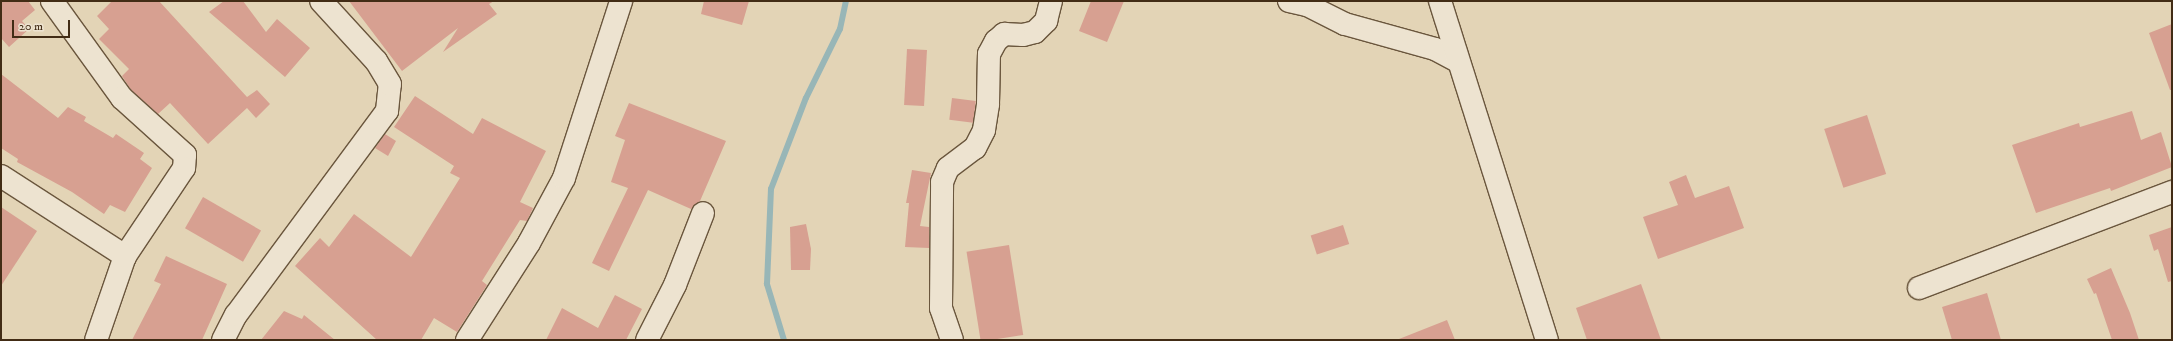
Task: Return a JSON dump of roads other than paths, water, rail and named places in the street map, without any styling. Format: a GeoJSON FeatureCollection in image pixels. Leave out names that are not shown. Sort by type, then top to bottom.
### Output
{"type":"FeatureCollection","features":[{"type":"Feature","properties":{"kind":"street"},"geometry":{"type":"LineString","coordinates":[[52,1],[122,98],[185,155],[184,168],[125,256],[96,340]]}},
{"type":"Feature","properties":{"kind":"street"},"geometry":{"type":"LineString","coordinates":[[224,340],[236,315],[387,112],[390,84],[380,67],[321,1]]}},
{"type":"Feature","properties":{"kind":"street"},"geometry":{"type":"LineString","coordinates":[[473,338],[529,243],[564,178],[622,1]]}},
{"type":"Feature","properties":{"kind":"street"},"geometry":{"type":"LineString","coordinates":[[952,340],[941,308],[942,182],[948,168],[975,148],[984,130],[988,104],[989,54],[996,41],[1004,34],[1023,35],[1041,28],[1046,20],[1051,1]]}},
{"type":"Feature","properties":{"kind":"street"},"geometry":{"type":"LineString","coordinates":[[1289,1],[1307,5],[1345,24],[1435,49],[1458,61]]}},
{"type":"Feature","properties":{"kind":"street"},"geometry":{"type":"LineString","coordinates":[[1440,1],[1547,340]]}},
{"type":"Feature","properties":{"kind":"street"},"geometry":{"type":"LineString","coordinates":[[1,176],[125,256]]}},
{"type":"Feature","properties":{"kind":"street"},"geometry":{"type":"LineString","coordinates":[[1918,288],[2172,192]]}},
{"type":"Feature","properties":{"kind":"street"},"geometry":{"type":"LineString","coordinates":[[647,340],[675,285],[703,213]]}},
{"type":"Feature","properties":{"kind":"waterway"},"geometry":{"type":"LineString","coordinates":[[784,340],[767,284],[771,189],[806,98],[840,29],[846,1]]}}]}
